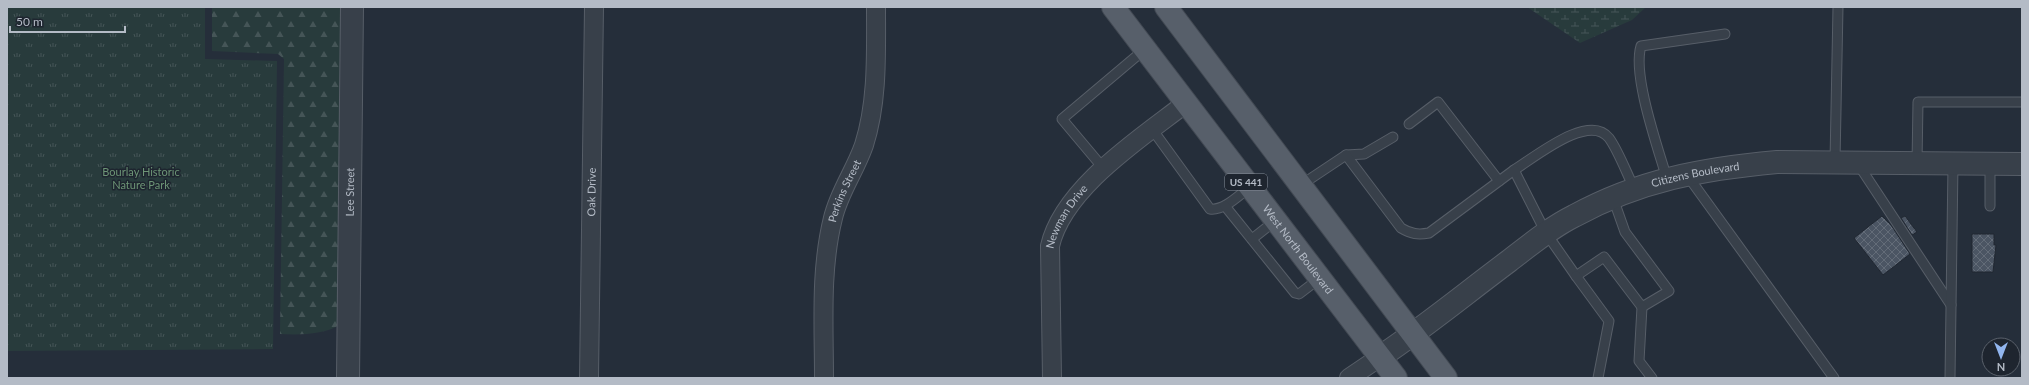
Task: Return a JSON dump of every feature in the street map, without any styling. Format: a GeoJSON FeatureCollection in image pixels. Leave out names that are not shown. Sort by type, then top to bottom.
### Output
{"type":"FeatureCollection","features":[{"type":"Feature","properties":{"kind":"main road","name":"West North Boulevard"},"geometry":{"type":"LineString","coordinates":[[1113,7],[1396,378]]}},
{"type":"Feature","properties":{"kind":"main road"},"geometry":{"type":"LineString","coordinates":[[1166,7],[1446,378]]}},
{"type":"Feature","properties":{"kind":"street","name":"Lee Street"},"geometry":{"type":"LineString","coordinates":[[348,378],[352,7]]}},
{"type":"Feature","properties":{"kind":"street","name":"Oak Drive"},"geometry":{"type":"LineString","coordinates":[[589,378],[594,7]]}},
{"type":"Feature","properties":{"kind":"street","name":"Perkins Street"},"geometry":{"type":"LineString","coordinates":[[824,378],[824,281],[827,252],[833,218],[840,195],[864,145],[870,116],[876,70],[876,7]]}},
{"type":"Feature","properties":{"kind":"street","name":"Newman Drive"},"geometry":{"type":"LineString","coordinates":[[1052,378],[1050,246],[1060,219],[1079,193],[1104,169],[1186,103]]}},
{"type":"Feature","properties":{"kind":"street","name":"Citizens Boulevard"},"geometry":{"type":"LineString","coordinates":[[1380,357],[1414,334],[1546,233],[1573,216],[1613,196],[1634,188],[1676,177],[1742,165],[1777,162],[1845,161],[2022,164]]}},
{"type":"Feature","properties":{"kind":"street"},"geometry":{"type":"LineString","coordinates":[[1348,378],[1380,357]]}},
{"type":"Feature","properties":{"kind":"lane"},"geometry":{"type":"LineString","coordinates":[[1838,7],[1845,161],[1951,305]]}},
{"type":"Feature","properties":{"kind":"lane"},"geometry":{"type":"LineString","coordinates":[[1725,34],[1641,46],[1639,54],[1645,102],[1676,177],[1834,378]]}},
{"type":"Feature","properties":{"kind":"lane"},"geometry":{"type":"LineString","coordinates":[[1104,169],[1062,119],[1145,49]]}},
{"type":"Feature","properties":{"kind":"lane"},"geometry":{"type":"LineString","coordinates":[[1409,124],[1438,102],[1499,181]]}},
{"type":"Feature","properties":{"kind":"lane"},"geometry":{"type":"LineString","coordinates":[[1917,163],[1918,102],[2022,102]]}},
{"type":"Feature","properties":{"kind":"lane"},"geometry":{"type":"LineString","coordinates":[[1152,129],[1210,209],[1215,210],[1225,206],[1250,186]]}},
{"type":"Feature","properties":{"kind":"lane"},"geometry":{"type":"LineString","coordinates":[[1346,155],[1401,228],[1409,233],[1418,235],[1429,233],[1514,170],[1575,132],[1589,130],[1600,131],[1609,138],[1634,188]]}},
{"type":"Feature","properties":{"kind":"lane"},"geometry":{"type":"LineString","coordinates":[[1300,185],[1346,155],[1364,154],[1393,137]]}},
{"type":"Feature","properties":{"kind":"lane"},"geometry":{"type":"LineString","coordinates":[[1950,378],[1953,164]]}},
{"type":"Feature","properties":{"kind":"lane"},"geometry":{"type":"LineString","coordinates":[[1990,164],[1990,206]]}},
{"type":"Feature","properties":{"kind":"lane"},"geometry":{"type":"LineString","coordinates":[[1514,170],[1546,233],[1609,321],[1600,377]]}},
{"type":"Feature","properties":{"kind":"lane"},"geometry":{"type":"LineString","coordinates":[[1613,196],[1625,232],[1668,291],[1642,307]]}},
{"type":"Feature","properties":{"kind":"lane"},"geometry":{"type":"LineString","coordinates":[[1225,206],[1295,293],[1299,294],[1320,278]]}},
{"type":"Feature","properties":{"kind":"lane"},"geometry":{"type":"LineString","coordinates":[[1252,239],[1276,220]]}},
{"type":"Feature","properties":{"kind":"lane"},"geometry":{"type":"LineString","coordinates":[[1576,276],[1604,257],[1642,307],[1639,361],[1652,378]]}},
{"type":"Feature","properties":{"kind":"green space","name":"Bourlay Historic Nature Park"},"geometry":{"type":"Polygon","coordinates":[[[7,7],[205,7],[205,59],[277,61],[273,349],[7,351],[7,7]]]}},
{"type":"Feature","properties":{"kind":"green space"},"geometry":{"type":"Polygon","coordinates":[[[212,7],[340,7],[344,16],[341,324],[335,328],[303,334],[280,334],[284,59],[278,54],[212,51],[212,7]]]}},
{"type":"Feature","properties":{"kind":"green space"},"geometry":{"type":"Polygon","coordinates":[[[1527,7],[1646,7],[1632,20],[1580,43],[1527,7]]]}},
{"type":"Feature","properties":{"kind":"building"},"geometry":{"type":"Polygon","coordinates":[[[1882,216],[1891,225],[1910,254],[1883,275],[1854,238],[1882,216]]]}},
{"type":"Feature","properties":{"kind":"building"},"geometry":{"type":"Polygon","coordinates":[[[1905,216],[1917,232],[1912,235],[1901,218],[1905,216]]]}},
{"type":"Feature","properties":{"kind":"building"},"geometry":{"type":"Polygon","coordinates":[[[1972,234],[1994,234],[1994,245],[1996,245],[1993,272],[1972,272],[1972,234]]]}}]}
